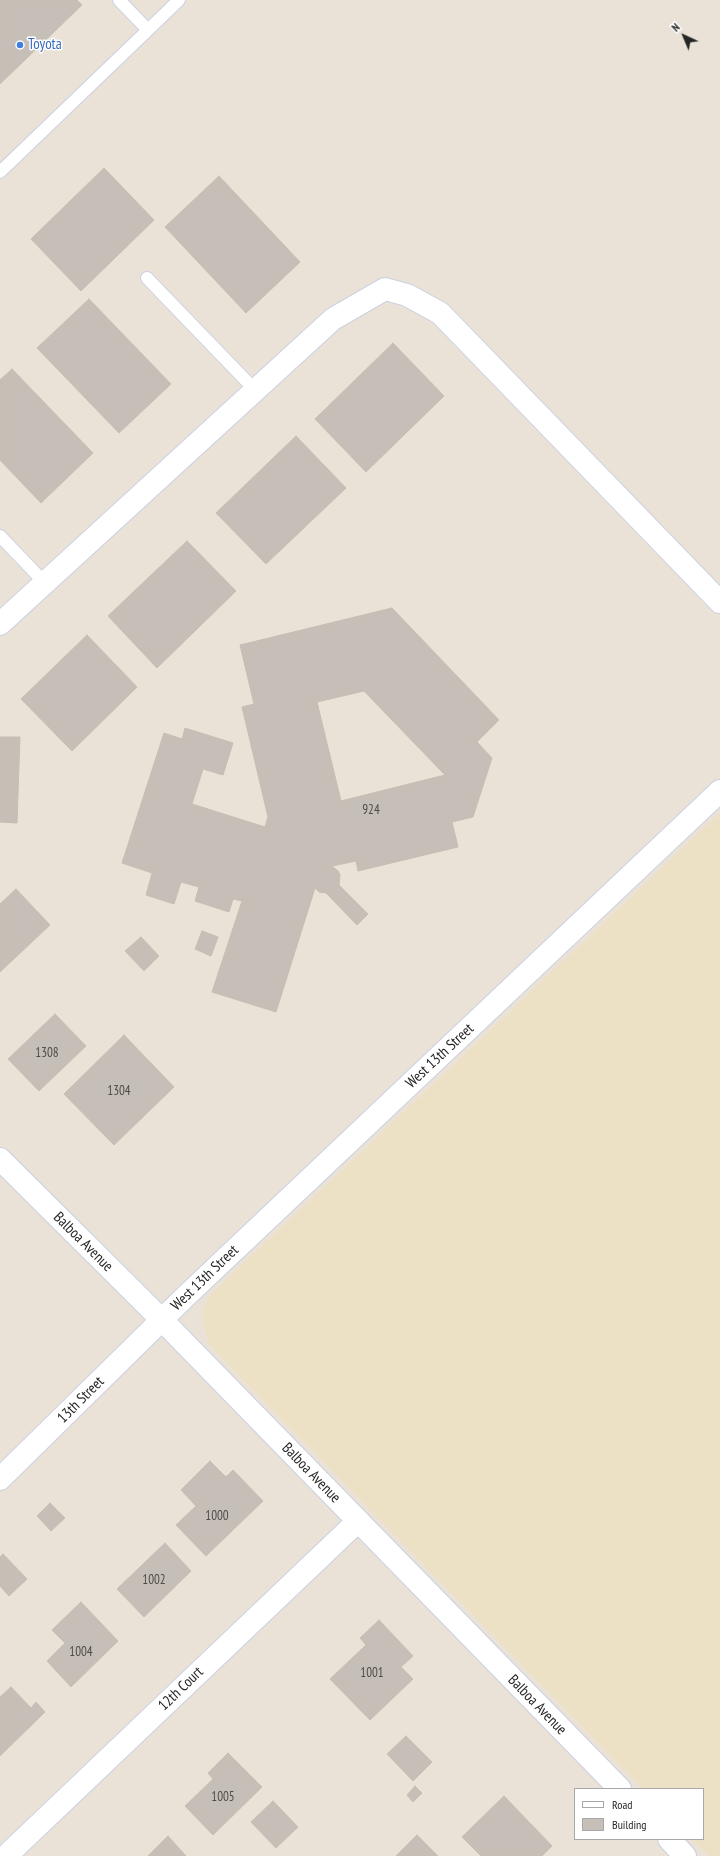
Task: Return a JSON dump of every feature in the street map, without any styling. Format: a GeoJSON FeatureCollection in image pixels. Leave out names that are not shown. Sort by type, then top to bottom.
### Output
{"type":"FeatureCollection","features":[{"type":"Feature","properties":{"kind":"street"},"geometry":{"type":"LineString","coordinates":[[0,624],[333,319],[385,289],[407,295],[440,313],[720,602]]}},
{"type":"Feature","properties":{"kind":"street","name":"West 13th Street"},"geometry":{"type":"LineString","coordinates":[[162,1320],[720,791]]}},
{"type":"Feature","properties":{"kind":"street","name":"Balboa Avenue"},"geometry":{"type":"LineString","coordinates":[[0,1159],[162,1320],[357,1522],[619,1788]]}},
{"type":"Feature","properties":{"kind":"street","name":"13th Street"},"geometry":{"type":"LineString","coordinates":[[0,1479],[162,1320]]}},
{"type":"Feature","properties":{"kind":"street","name":"12th Court"},"geometry":{"type":"LineString","coordinates":[[6,1856],[357,1522]]}},
{"type":"Feature","properties":{"kind":"lane"},"geometry":{"type":"LineString","coordinates":[[119,0],[148,30]]}},
{"type":"Feature","properties":{"kind":"lane"},"geometry":{"type":"LineString","coordinates":[[0,172],[179,0]]}},
{"type":"Feature","properties":{"kind":"lane"},"geometry":{"type":"LineString","coordinates":[[146,278],[256,391]]}},
{"type":"Feature","properties":{"kind":"lane"},"geometry":{"type":"LineString","coordinates":[[0,536],[45,583]]}},
{"type":"Feature","properties":{"kind":"shaded area"},"geometry":{"type":"Polygon","coordinates":[[[720,813],[720,1856],[709,1856],[693,1840],[704,1840],[704,1788],[642,1788],[210,1346],[205,1331],[203,1316],[205,1304],[214,1291],[720,813]]]}},
{"type":"Feature","properties":{"kind":"building","name":"Toyota"},"geometry":{"type":"Polygon","coordinates":[[[0,0],[77,0],[82,5],[0,84],[0,0]]]}},
{"type":"Feature","properties":{"kind":"building"},"geometry":{"type":"Polygon","coordinates":[[[104,168],[154,220],[81,291],[31,239],[104,168]]]}},
{"type":"Feature","properties":{"kind":"building"},"geometry":{"type":"Polygon","coordinates":[[[219,176],[300,262],[246,313],[165,227],[219,176]]]}},
{"type":"Feature","properties":{"kind":"building"},"geometry":{"type":"Polygon","coordinates":[[[89,299],[171,384],[119,433],[37,348],[89,299]]]}},
{"type":"Feature","properties":{"kind":"building"},"geometry":{"type":"Polygon","coordinates":[[[393,343],[444,396],[366,472],[315,419],[393,343]]]}},
{"type":"Feature","properties":{"kind":"building"},"geometry":{"type":"Polygon","coordinates":[[[12,369],[93,453],[41,503],[0,460],[0,380],[12,369]]]}},
{"type":"Feature","properties":{"kind":"building"},"geometry":{"type":"Polygon","coordinates":[[[296,436],[346,488],[266,564],[216,513],[296,436]]]}},
{"type":"Feature","properties":{"kind":"building"},"geometry":{"type":"Polygon","coordinates":[[[187,541],[236,591],[157,668],[108,616],[187,541]]]}},
{"type":"Feature","properties":{"kind":"building"},"geometry":{"type":"Polygon","coordinates":[[[392,608],[499,720],[477,742],[492,758],[473,817],[452,822],[458,847],[358,871],[356,861],[332,866],[340,875],[339,885],[368,914],[357,925],[326,893],[319,892],[315,888],[276,1012],[212,992],[242,901],[233,899],[229,912],[195,901],[199,887],[181,882],[174,904],[146,895],[152,873],[122,863],[164,733],[182,739],[185,728],[233,743],[223,775],[203,769],[192,804],[265,827],[268,817],[242,707],[254,704],[240,645],[392,608]],[[364,691],[317,702],[341,801],[445,775],[364,691]]]}},
{"type":"Feature","properties":{"kind":"building"},"geometry":{"type":"Polygon","coordinates":[[[87,635],[137,687],[72,751],[21,699],[87,635]]]}},
{"type":"Feature","properties":{"kind":"building"},"geometry":{"type":"Polygon","coordinates":[[[0,737],[20,737],[17,823],[0,822],[0,737]]]}},
{"type":"Feature","properties":{"kind":"building"},"geometry":{"type":"Polygon","coordinates":[[[16,889],[50,925],[0,972],[0,904],[16,889]]]}},
{"type":"Feature","properties":{"kind":"building"},"geometry":{"type":"Polygon","coordinates":[[[202,931],[218,937],[211,956],[195,949],[202,931]]]}},
{"type":"Feature","properties":{"kind":"building"},"geometry":{"type":"Polygon","coordinates":[[[141,937],[159,956],[144,971],[125,951],[141,937]]]}},
{"type":"Feature","properties":{"kind":"building"},"geometry":{"type":"Polygon","coordinates":[[[55,1014],[86,1046],[39,1091],[8,1059],[55,1014]]]}},
{"type":"Feature","properties":{"kind":"building"},"geometry":{"type":"Polygon","coordinates":[[[124,1035],[174,1087],[114,1145],[64,1094],[124,1035]]]}},
{"type":"Feature","properties":{"kind":"building"},"geometry":{"type":"Polygon","coordinates":[[[210,1461],[226,1477],[233,1470],[263,1501],[206,1556],[176,1525],[196,1506],[181,1490],[210,1461]]]}},
{"type":"Feature","properties":{"kind":"building"},"geometry":{"type":"Polygon","coordinates":[[[50,1503],[65,1518],[51,1531],[37,1516],[50,1503]]]}},
{"type":"Feature","properties":{"kind":"building"},"geometry":{"type":"Polygon","coordinates":[[[165,1543],[191,1571],[144,1617],[117,1589],[165,1543]]]}},
{"type":"Feature","properties":{"kind":"building"},"geometry":{"type":"Polygon","coordinates":[[[3,1554],[27,1579],[9,1596],[0,1586],[0,1557],[3,1554]]]}},
{"type":"Feature","properties":{"kind":"building"},"geometry":{"type":"Polygon","coordinates":[[[81,1602],[118,1641],[71,1687],[47,1661],[65,1643],[52,1630],[81,1602]]]}},
{"type":"Feature","properties":{"kind":"building"},"geometry":{"type":"Polygon","coordinates":[[[379,1620],[413,1656],[401,1667],[413,1679],[370,1720],[330,1679],[366,1645],[360,1638],[379,1620]]]}},
{"type":"Feature","properties":{"kind":"building"},"geometry":{"type":"Polygon","coordinates":[[[11,1687],[31,1708],[36,1702],[45,1712],[0,1756],[0,1697],[11,1687]]]}},
{"type":"Feature","properties":{"kind":"building"},"geometry":{"type":"Polygon","coordinates":[[[406,1736],[432,1762],[413,1781],[387,1754],[406,1736]]]}},
{"type":"Feature","properties":{"kind":"building"},"geometry":{"type":"Polygon","coordinates":[[[228,1753],[262,1787],[213,1835],[185,1806],[213,1779],[208,1773],[228,1753]]]}},
{"type":"Feature","properties":{"kind":"building"},"geometry":{"type":"Polygon","coordinates":[[[415,1786],[422,1793],[413,1802],[407,1795],[415,1786]]]}},
{"type":"Feature","properties":{"kind":"building"},"geometry":{"type":"Polygon","coordinates":[[[504,1796],[552,1846],[542,1856],[481,1856],[462,1837],[504,1796]]]}},
{"type":"Feature","properties":{"kind":"building"},"geometry":{"type":"Polygon","coordinates":[[[273,1801],[298,1827],[276,1848],[251,1822],[273,1801]]]}},
{"type":"Feature","properties":{"kind":"building"},"geometry":{"type":"Polygon","coordinates":[[[417,1835],[438,1856],[396,1856],[417,1835]]]}},
{"type":"Feature","properties":{"kind":"building"},"geometry":{"type":"Polygon","coordinates":[[[168,1836],[186,1856],[148,1856],[168,1836]]]}},
{"type":"Feature","properties":{"kind":"place","name":"Toyota"},"geometry":{"type":"Point","coordinates":[20,45]}}]}
